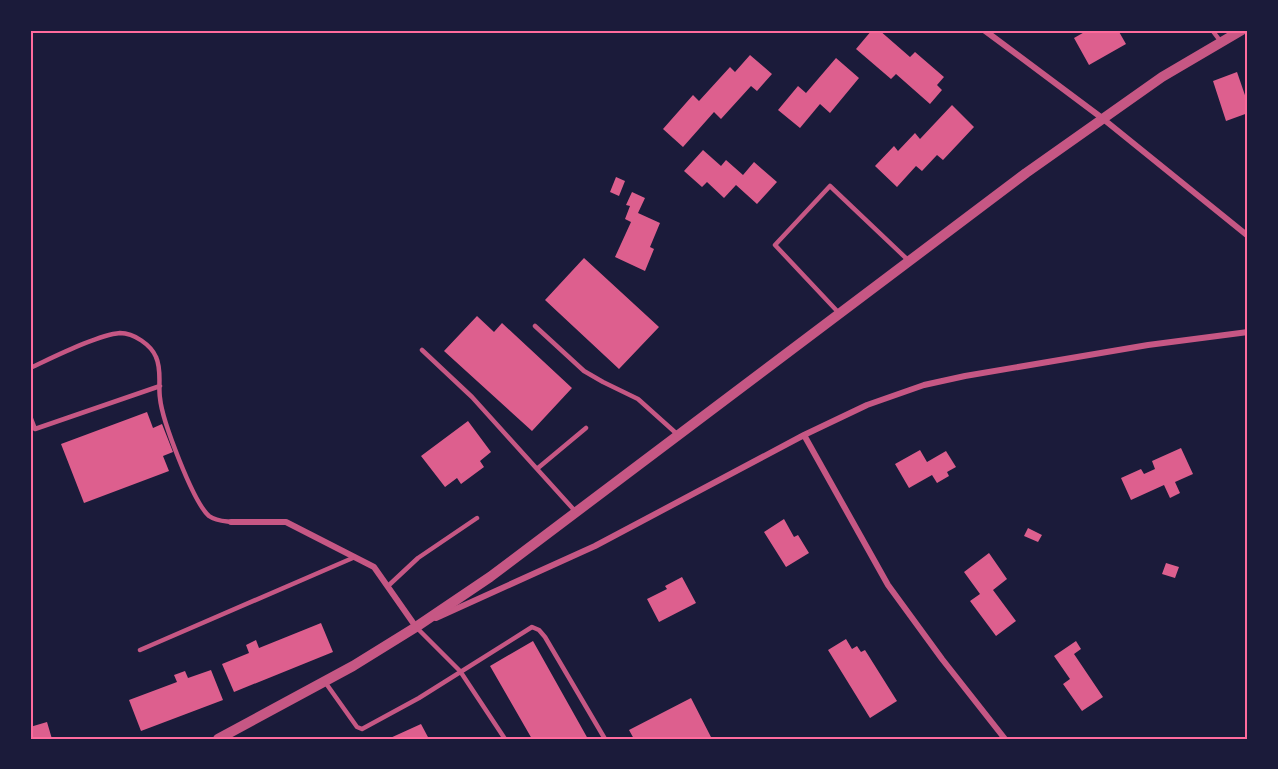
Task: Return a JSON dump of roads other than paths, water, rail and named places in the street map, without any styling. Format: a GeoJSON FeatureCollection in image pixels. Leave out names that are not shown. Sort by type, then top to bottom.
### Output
{"type":"FeatureCollection","features":[{"type":"Feature","properties":{"kind":"street"},"geometry":{"type":"LineString","coordinates":[[984,30],[1102,118],[1248,236]]}},
{"type":"Feature","properties":{"kind":"street"},"geometry":{"type":"LineString","coordinates":[[218,739],[325,682],[416,627],[490,577],[677,434],[1102,118],[1162,77],[1242,30]]}},
{"type":"Feature","properties":{"kind":"street"},"geometry":{"type":"LineString","coordinates":[[416,627],[595,546],[804,435],[867,405],[924,385],[1148,345],[1248,332]]}},
{"type":"Feature","properties":{"kind":"street"},"geometry":{"type":"LineString","coordinates":[[804,435],[888,585],[1005,739]]}},
{"type":"Feature","properties":{"kind":"street"},"geometry":{"type":"LineString","coordinates":[[231,522],[286,522],[374,567],[416,627]]}},
{"type":"Feature","properties":{"kind":"lane"},"geometry":{"type":"LineString","coordinates":[[1212,30],[1221,42]]}},
{"type":"Feature","properties":{"kind":"lane"},"geometry":{"type":"LineString","coordinates":[[840,314],[775,245],[830,186],[909,261]]}},
{"type":"Feature","properties":{"kind":"lane"},"geometry":{"type":"LineString","coordinates":[[535,326],[584,370],[638,399],[677,434]]}},
{"type":"Feature","properties":{"kind":"lane"},"geometry":{"type":"LineString","coordinates":[[30,368],[105,336],[128,334],[143,342],[156,356],[159,365],[162,410],[190,484],[207,513],[217,520],[231,522]]}},
{"type":"Feature","properties":{"kind":"lane"},"geometry":{"type":"LineString","coordinates":[[422,350],[472,396],[575,511]]}},
{"type":"Feature","properties":{"kind":"lane"},"geometry":{"type":"LineString","coordinates":[[30,416],[36,429],[160,386]]}},
{"type":"Feature","properties":{"kind":"lane"},"geometry":{"type":"LineString","coordinates":[[538,468],[586,428]]}},
{"type":"Feature","properties":{"kind":"lane"},"geometry":{"type":"LineString","coordinates":[[388,586],[418,558],[477,519]]}},
{"type":"Feature","properties":{"kind":"lane"},"geometry":{"type":"LineString","coordinates":[[140,650],[356,557]]}},
{"type":"Feature","properties":{"kind":"lane"},"geometry":{"type":"LineString","coordinates":[[416,627],[460,671],[505,739]]}},
{"type":"Feature","properties":{"kind":"lane"},"geometry":{"type":"LineString","coordinates":[[325,682],[357,727],[362,729],[418,698],[532,627],[537,628],[545,637],[605,739]]}}]}
